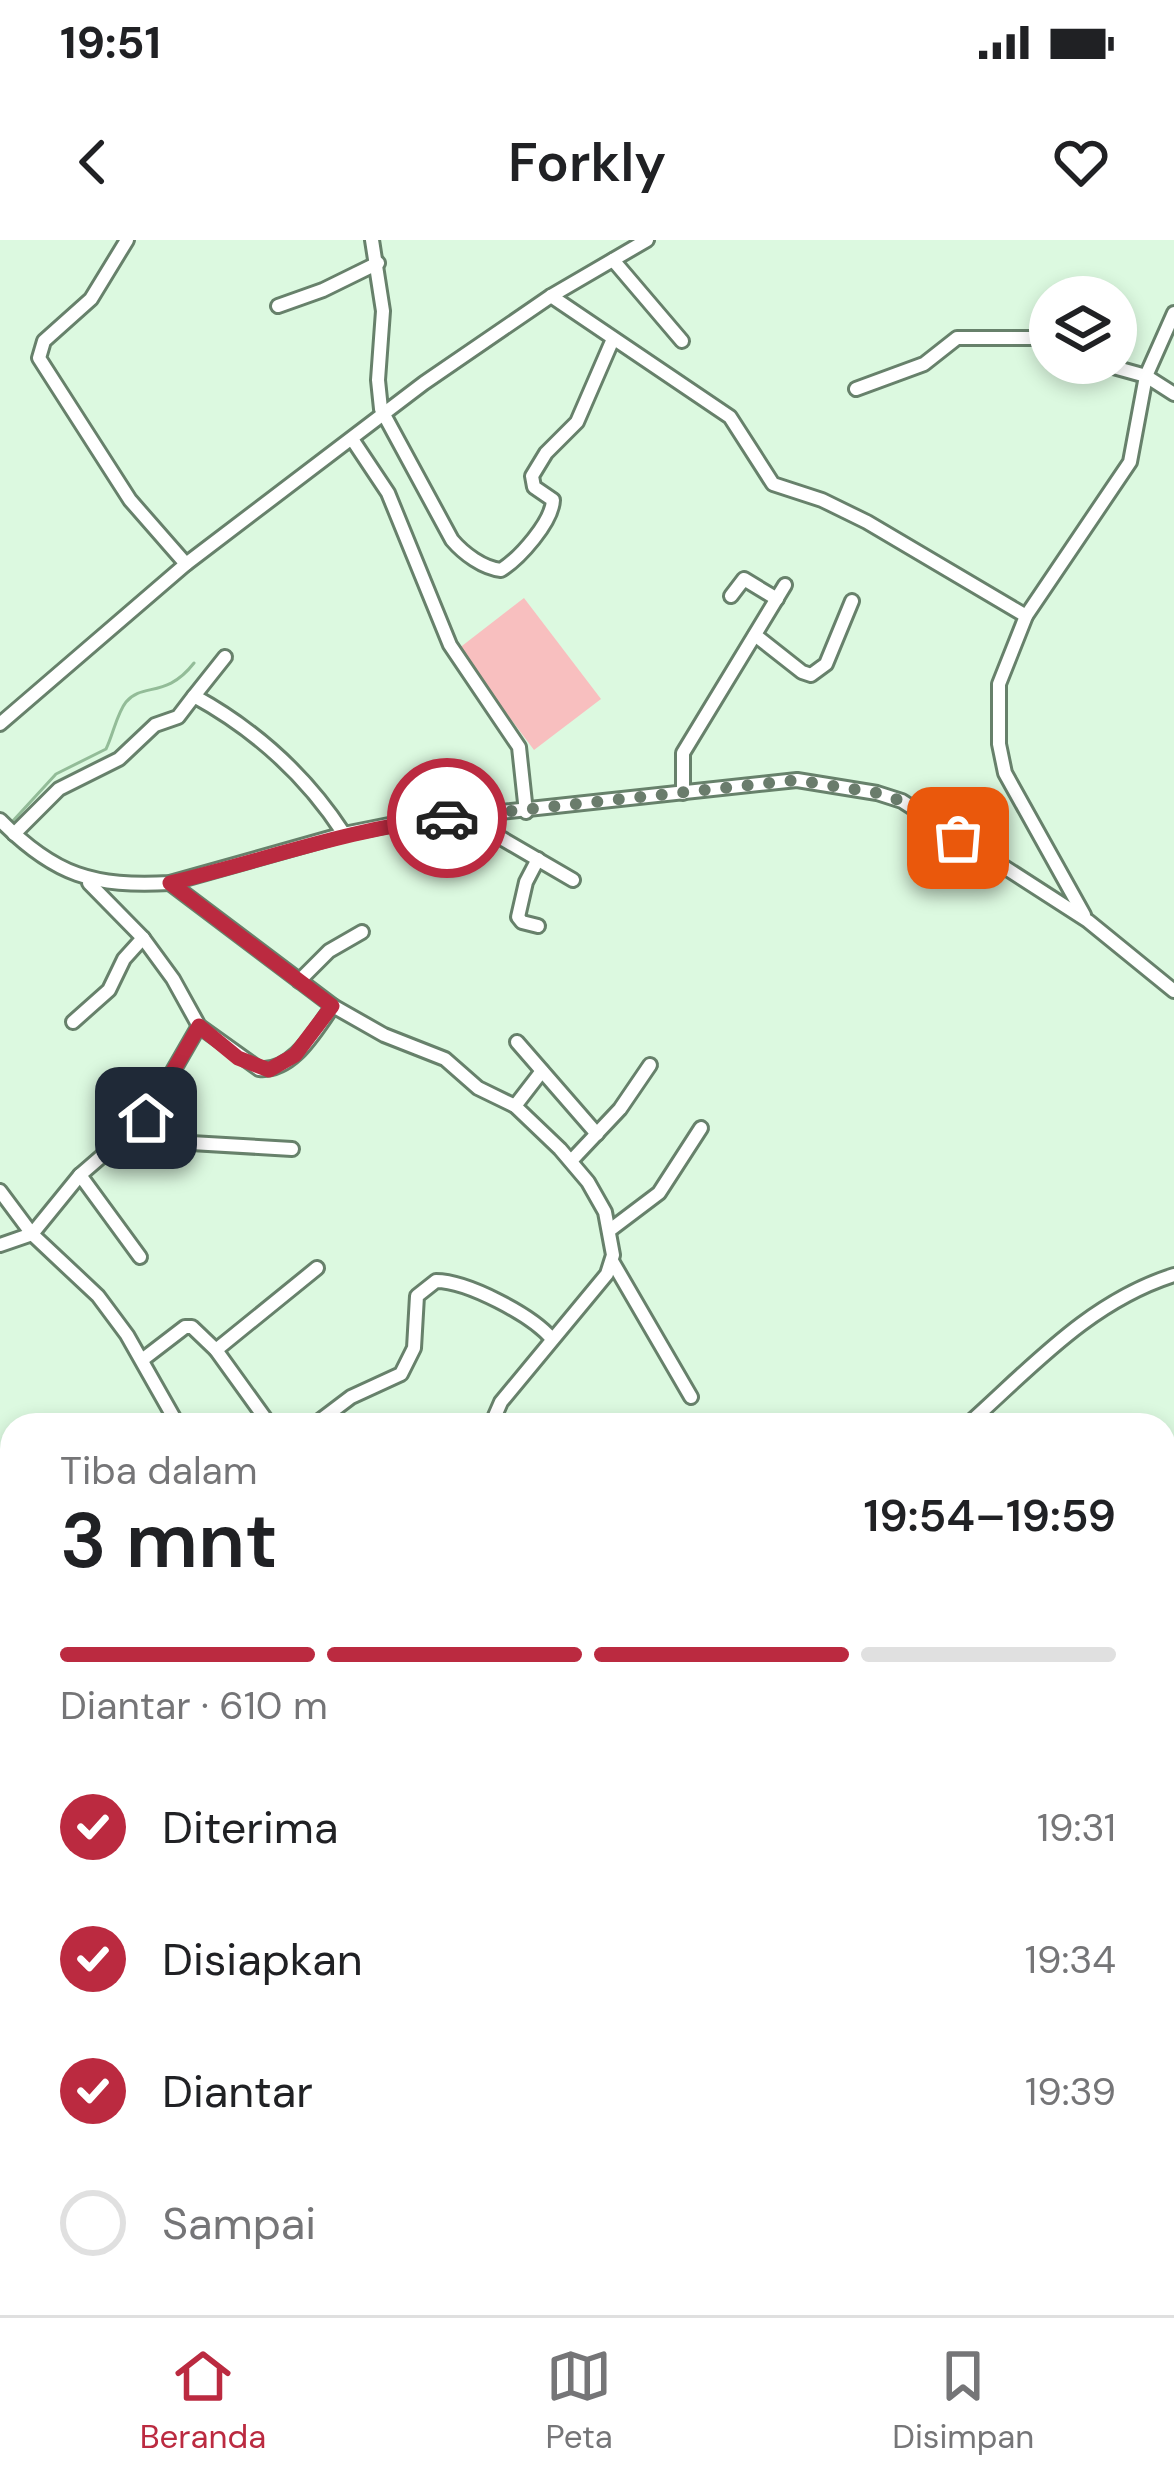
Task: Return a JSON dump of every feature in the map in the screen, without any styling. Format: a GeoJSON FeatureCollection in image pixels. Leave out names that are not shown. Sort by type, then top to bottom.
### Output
{"type":"FeatureCollection","features":[{"type":"Feature","properties":{"kind":"street"},"geometry":{"type":"LineString","coordinates":[[127,240],[91,299],[44,341],[39,358],[130,500],[186,564]]}},
{"type":"Feature","properties":{"kind":"street"},"geometry":{"type":"LineString","coordinates":[[373,240],[383,339],[378,380],[384,413],[452,540],[487,566],[501,570],[515,560],[551,512],[552,497],[535,487],[532,476],[577,422],[613,339]]}},
{"type":"Feature","properties":{"kind":"street"},"geometry":{"type":"LineString","coordinates":[[0,724],[186,564],[384,413],[550,296],[647,240]]}},
{"type":"Feature","properties":{"kind":"street"},"geometry":{"type":"LineString","coordinates":[[614,260],[682,341]]}},
{"type":"Feature","properties":{"kind":"street"},"geometry":{"type":"LineString","coordinates":[[278,305],[378,263]]}},
{"type":"Feature","properties":{"kind":"street"},"geometry":{"type":"LineString","coordinates":[[550,296],[730,417],[773,484],[867,522],[1026,616]]}},
{"type":"Feature","properties":{"kind":"street"},"geometry":{"type":"LineString","coordinates":[[1088,921],[1011,784],[1002,758],[999,684],[1026,616],[1129,463],[1146,376],[1174,313]]}},
{"type":"Feature","properties":{"kind":"street"},"geometry":{"type":"LineString","coordinates":[[856,389],[924,364],[957,338],[1029,340]]}},
{"type":"Feature","properties":{"kind":"street"},"geometry":{"type":"LineString","coordinates":[[1137,373],[1174,394]]}},
{"type":"Feature","properties":{"kind":"street"},"geometry":{"type":"LineString","coordinates":[[352,439],[388,493],[450,645],[519,747],[526,812]]}},
{"type":"Feature","properties":{"kind":"street"},"geometry":{"type":"LineString","coordinates":[[730,596],[744,579],[777,599]]}},
{"type":"Feature","properties":{"kind":"street"},"geometry":{"type":"LineString","coordinates":[[683,794],[683,753],[785,585]]}},
{"type":"Feature","properties":{"kind":"street"},"geometry":{"type":"LineString","coordinates":[[754,634],[805,675],[812,675],[826,664],[852,601]]}},
{"type":"Feature","properties":{"kind":"street"},"geometry":{"type":"LineString","coordinates":[[224,657],[178,717],[155,725],[119,759],[59,789],[8,828],[40,854],[86,879],[143,938],[199,1026],[238,1058],[269,1070],[295,1055],[332,1006]]}},
{"type":"Feature","properties":{"kind":"street"},"geometry":{"type":"LineString","coordinates":[[194,696],[260,737],[322,800],[344,834]]}},
{"type":"Feature","properties":{"kind":"street"},"geometry":{"type":"LineString","coordinates":[[86,879],[123,885],[170,883],[344,834],[797,780],[902,801],[1088,921],[1170,986]]}},
{"type":"Feature","properties":{"kind":"street"},"geometry":{"type":"LineString","coordinates":[[464,817],[573,880]]}},
{"type":"Feature","properties":{"kind":"street"},"geometry":{"type":"LineString","coordinates":[[538,859],[526,882],[518,917],[538,926]]}},
{"type":"Feature","properties":{"kind":"street"},"geometry":{"type":"LineString","coordinates":[[170,883],[332,1006],[384,1035],[445,1059],[478,1088],[515,1106],[572,1161],[598,1197],[610,1230],[612,1261],[607,1274],[496,1413]]}},
{"type":"Feature","properties":{"kind":"street"},"geometry":{"type":"LineString","coordinates":[[299,981],[329,951],[362,932]]}},
{"type":"Feature","properties":{"kind":"street"},"geometry":{"type":"LineString","coordinates":[[74,1022],[109,990],[124,959],[143,938]]}},
{"type":"Feature","properties":{"kind":"street"},"geometry":{"type":"LineString","coordinates":[[0,1245],[32,1234],[80,1175],[146,1118],[199,1026]]}},
{"type":"Feature","properties":{"kind":"street"},"geometry":{"type":"LineString","coordinates":[[517,1042],[597,1134]]}},
{"type":"Feature","properties":{"kind":"street"},"geometry":{"type":"LineString","coordinates":[[572,1161],[650,1065]]}},
{"type":"Feature","properties":{"kind":"street"},"geometry":{"type":"LineString","coordinates":[[515,1106],[542,1071]]}},
{"type":"Feature","properties":{"kind":"street"},"geometry":{"type":"LineString","coordinates":[[146,1118],[191,1143],[292,1149]]}},
{"type":"Feature","properties":{"kind":"street"},"geometry":{"type":"LineString","coordinates":[[610,1230],[659,1193],[701,1128]]}},
{"type":"Feature","properties":{"kind":"street"},"geometry":{"type":"LineString","coordinates":[[80,1175],[140,1257]]}},
{"type":"Feature","properties":{"kind":"street"},"geometry":{"type":"LineString","coordinates":[[0,1191],[32,1234],[98,1296],[171,1413]]}},
{"type":"Feature","properties":{"kind":"street"},"geometry":{"type":"LineString","coordinates":[[612,1261],[691,1397]]}},
{"type":"Feature","properties":{"kind":"street"},"geometry":{"type":"LineString","coordinates":[[216,1350],[317,1268]]}},
{"type":"Feature","properties":{"kind":"street"},"geometry":{"type":"LineString","coordinates":[[981,1413],[1091,1315],[1132,1290],[1174,1275]]}},
{"type":"Feature","properties":{"kind":"street"},"geometry":{"type":"LineString","coordinates":[[330,1413],[351,1397],[401,1374],[414,1348],[417,1297],[436,1281],[460,1286],[521,1314],[552,1339]]}},
{"type":"Feature","properties":{"kind":"street"},"geometry":{"type":"LineString","coordinates":[[142,1360],[185,1328],[196,1330],[262,1413]]}},
{"type":"Feature","properties":{"kind":"shaded area"},"geometry":{"type":"Polygon","coordinates":[[[524,598],[601,699],[534,750],[458,649],[524,598]]]}},
{"type":"Feature","properties":{"kind":"waterway"},"geometry":{"type":"LineString","coordinates":[[11,823],[56,774],[106,749],[126,702],[174,681],[194,663]]}},
{"type":"Feature","properties":{"kind":"way so far"},"geometry":{"type":"LineString","coordinates":[[447,818],[797,780],[902,801],[958,838]]}},
{"type":"Feature","properties":{"kind":"route"},"geometry":{"type":"LineString","coordinates":[[146,1118],[199,1026],[238,1058],[259,1070],[269,1070],[295,1055],[332,1006],[170,883],[344,834],[447,818]]}}]}
